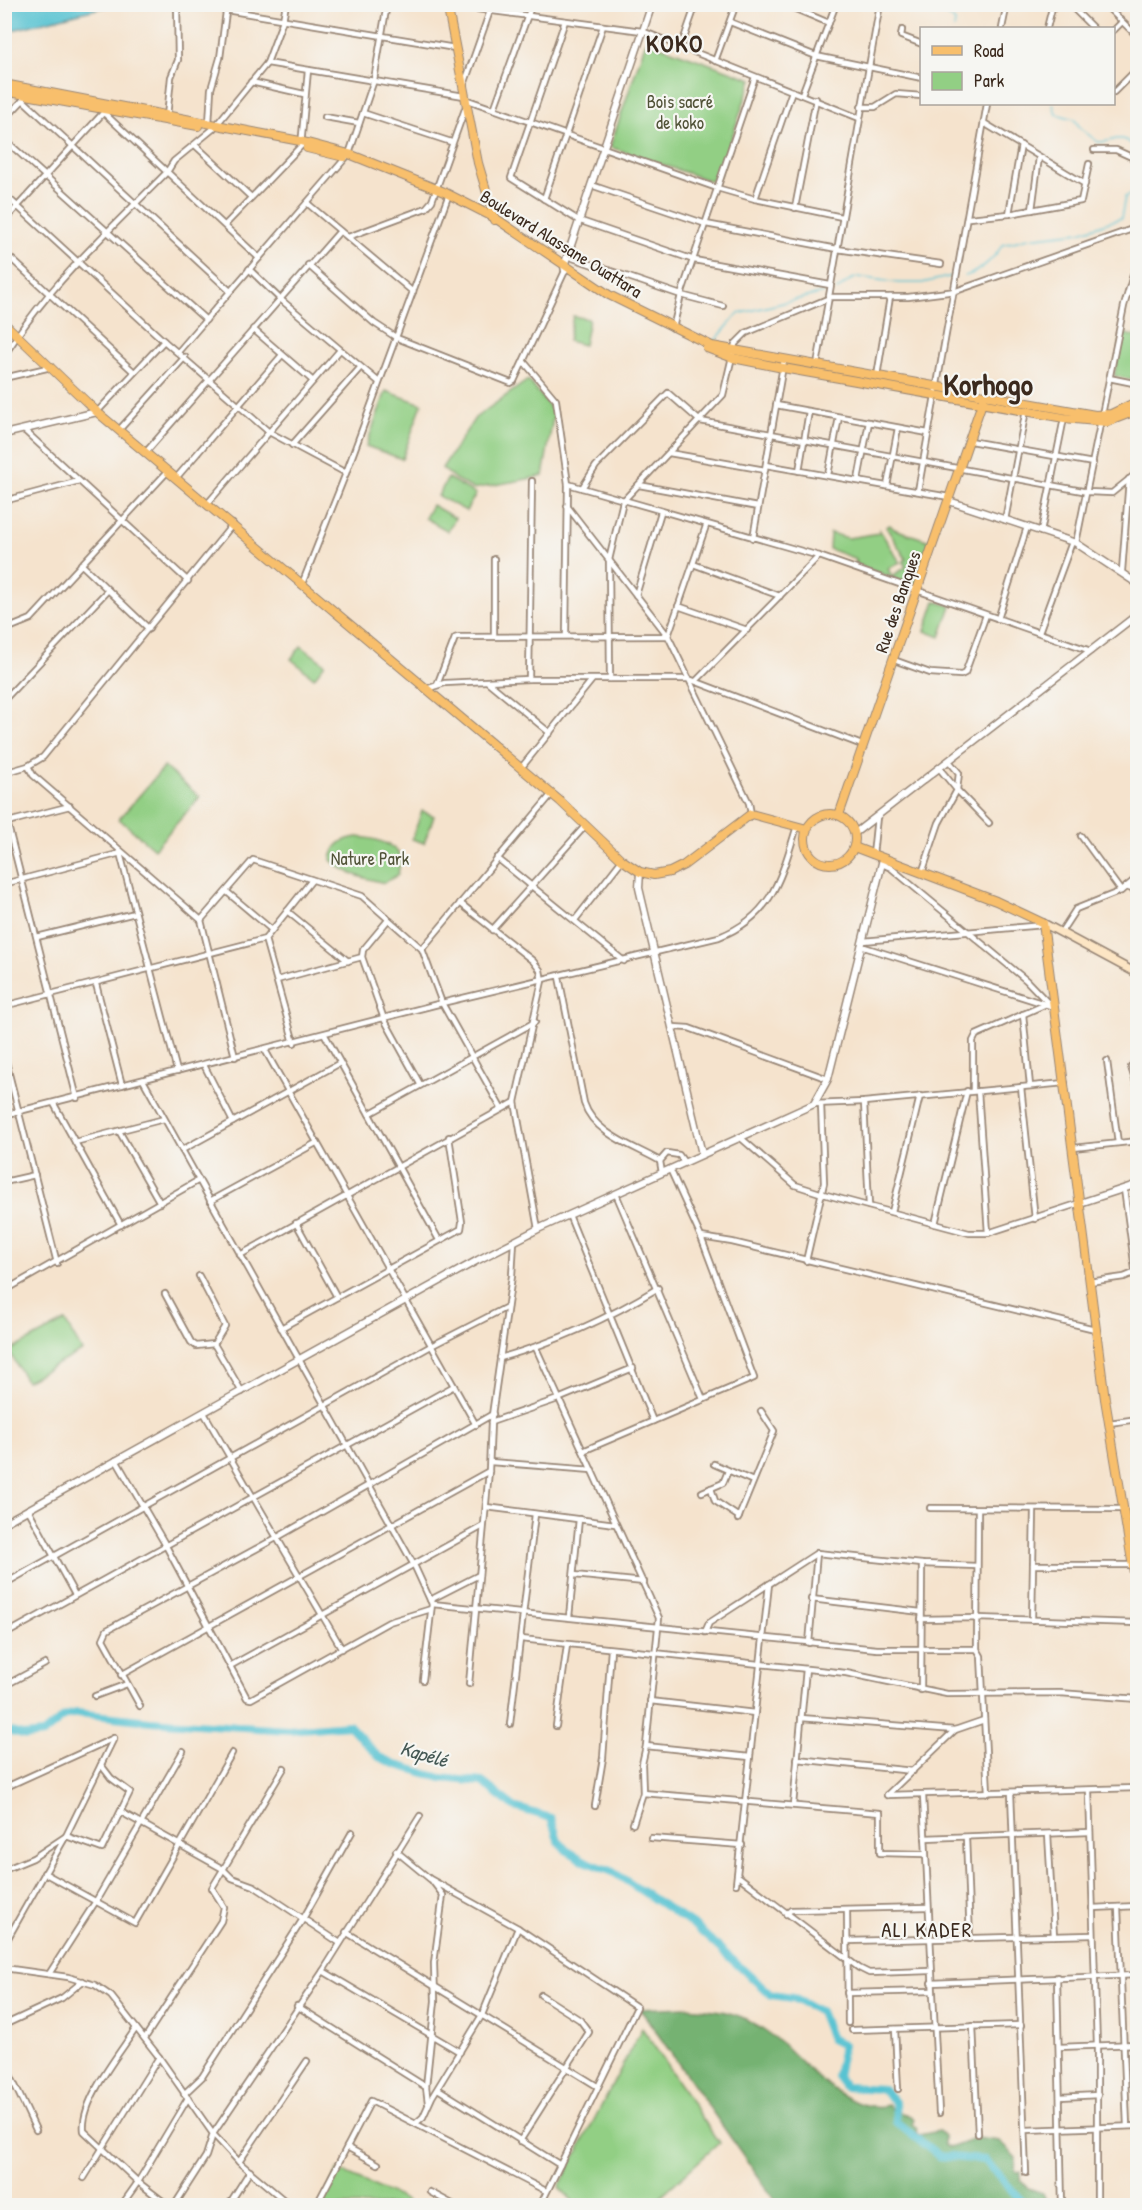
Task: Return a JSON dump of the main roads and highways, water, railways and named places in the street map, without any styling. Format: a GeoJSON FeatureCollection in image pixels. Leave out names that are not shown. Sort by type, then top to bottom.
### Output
{"type":"FeatureCollection","features":[{"type":"Feature","properties":{"kind":"main road"},"geometry":{"type":"LineString","coordinates":[[447,5],[478,162],[495,221]]}},
{"type":"Feature","properties":{"kind":"main road","name":"Boulevard Alassane Ouattara"},"geometry":{"type":"LineString","coordinates":[[4,84],[26,95]]}},
{"type":"Feature","properties":{"kind":"main road","name":"Boulevard Alassane Ouattara"},"geometry":{"type":"LineString","coordinates":[[4,91],[167,117],[301,143],[348,156],[436,191],[495,221],[609,295],[710,348],[783,364],[1061,415],[1100,419],[1135,412],[1137,401]]}},
{"type":"Feature","properties":{"kind":"main road"},"geometry":{"type":"LineString","coordinates":[[4,323],[97,412],[520,768],[586,825],[622,860],[640,872],[654,874],[676,869],[751,814],[807,829]]}},
{"type":"Feature","properties":{"kind":"main road","name":"Rue des Banques"},"geometry":{"type":"LineString","coordinates":[[839,815],[983,400]]}},
{"type":"Feature","properties":{"kind":"main road"},"geometry":{"type":"LineString","coordinates":[[839,815],[849,822],[855,833],[854,847],[842,861],[823,863],[814,858],[807,849],[805,839],[807,829],[820,816],[839,815]]}},
{"type":"Feature","properties":{"kind":"main road"},"geometry":{"type":"LineString","coordinates":[[854,847],[873,855],[882,862],[922,873],[996,901],[1061,932],[1137,974]]}},
{"type":"Feature","properties":{"kind":"main road"},"geometry":{"type":"LineString","coordinates":[[1044,924],[1052,1006],[1065,1083],[1089,1282],[1121,1509],[1134,1570],[1137,1597]]}},
{"type":"Feature","properties":{"kind":"water"},"geometry":{"type":"Polygon","coordinates":[[[5,4],[112,5],[5,32],[5,4]]]}},
{"type":"Feature","properties":{"kind":"waterway"},"geometry":{"type":"LineString","coordinates":[[909,4],[945,15],[955,22],[954,27]]}},
{"type":"Feature","properties":{"kind":"waterway"},"geometry":{"type":"LineString","coordinates":[[1053,105],[1056,114],[1074,119],[1081,129],[1098,142],[1122,139],[1138,150]]}},
{"type":"Feature","properties":{"kind":"waterway"},"geometry":{"type":"LineString","coordinates":[[965,276],[986,264],[1002,245],[1028,238],[1080,232],[1121,218],[1125,197],[1138,190]]}},
{"type":"Feature","properties":{"kind":"waterway"},"geometry":{"type":"LineString","coordinates":[[837,290],[858,277],[899,283],[922,283],[953,276]]}},
{"type":"Feature","properties":{"kind":"waterway"},"geometry":{"type":"LineString","coordinates":[[713,343],[738,314],[823,293]]}},
{"type":"Feature","properties":{"kind":"waterway","name":"Kapélé"},"geometry":{"type":"LineString","coordinates":[[4,1730],[26,1736],[43,1734],[65,1716],[77,1713],[150,1721],[288,1730],[349,1725],[379,1757],[397,1765],[441,1778],[482,1782],[514,1807],[551,1818],[558,1840],[566,1850],[587,1862],[613,1872],[696,1927],[771,1995],[793,1998],[820,2011],[831,2039],[843,2045],[837,2076],[845,2087],[883,2089],[895,2102],[896,2122],[939,2156],[985,2160],[1026,2206]]}},
{"type":"Feature","properties":{"kind":"district","name":"KOKO"},"geometry":{"type":"Point","coordinates":[675,44]}},
{"type":"Feature","properties":{"kind":"district","name":"Korhogo"},"geometry":{"type":"Point","coordinates":[988,385]}},
{"type":"Feature","properties":{"kind":"district","name":"ALI KADER"},"geometry":{"type":"Point","coordinates":[927,1930]}},
{"type":"Feature","properties":{"kind":"park label","name":"Bois sacré de koko"},"geometry":{"type":"Point","coordinates":[680,112]}},
{"type":"Feature","properties":{"kind":"park label","name":"Nature Park"},"geometry":{"type":"Point","coordinates":[370,859]}}]}
